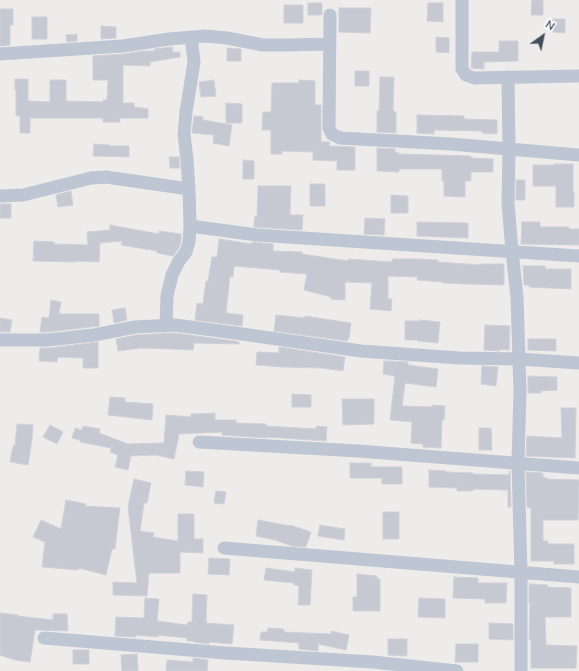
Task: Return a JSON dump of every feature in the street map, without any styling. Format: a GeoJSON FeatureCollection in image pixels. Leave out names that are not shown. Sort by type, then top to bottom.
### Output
{"type":"FeatureCollection","features":[{"type":"Feature","properties":{"kind":"street"},"geometry":{"type":"LineString","coordinates":[[462,0],[462,69],[466,75],[474,78],[579,76]]}},
{"type":"Feature","properties":{"kind":"street"},"geometry":{"type":"LineString","coordinates":[[330,15],[329,128],[332,134],[340,138],[451,144],[579,155]]}},
{"type":"Feature","properties":{"kind":"street"},"geometry":{"type":"LineString","coordinates":[[0,54],[123,46],[169,39],[206,36],[227,38],[263,45],[330,44]]}},
{"type":"Feature","properties":{"kind":"street"},"geometry":{"type":"LineString","coordinates":[[166,326],[167,296],[172,275],[179,261],[186,252],[189,242],[189,189],[184,134],[194,62],[191,37]]}},
{"type":"Feature","properties":{"kind":"street"},"geometry":{"type":"LineString","coordinates":[[508,77],[508,203],[517,297],[520,391],[518,464],[521,572],[521,671]]}},
{"type":"Feature","properties":{"kind":"street"},"geometry":{"type":"LineString","coordinates":[[0,196],[23,195],[91,178],[106,177],[189,189]]}},
{"type":"Feature","properties":{"kind":"street"},"geometry":{"type":"LineString","coordinates":[[190,226],[257,235],[579,256]]}},
{"type":"Feature","properties":{"kind":"street"},"geometry":{"type":"LineString","coordinates":[[0,340],[48,340],[94,335],[135,327],[175,325],[361,351],[459,358],[519,359],[579,363]]}},
{"type":"Feature","properties":{"kind":"street"},"geometry":{"type":"LineString","coordinates":[[199,442],[358,451],[579,468]]}},
{"type":"Feature","properties":{"kind":"street"},"geometry":{"type":"LineString","coordinates":[[224,548],[579,577]]}},
{"type":"Feature","properties":{"kind":"street"},"geometry":{"type":"LineString","coordinates":[[44,638],[226,653],[373,662],[457,671]]}},
{"type":"Feature","properties":{"kind":"building"},"geometry":{"type":"Polygon","coordinates":[[[532,0],[543,0],[543,15],[531,15],[532,0]]]}},
{"type":"Feature","properties":{"kind":"building"},"geometry":{"type":"Polygon","coordinates":[[[308,3],[322,3],[322,15],[308,15],[308,3]]]}},
{"type":"Feature","properties":{"kind":"building"},"geometry":{"type":"Polygon","coordinates":[[[428,3],[443,3],[443,22],[427,21],[428,3]]]}},
{"type":"Feature","properties":{"kind":"building"},"geometry":{"type":"Polygon","coordinates":[[[284,5],[303,5],[303,23],[284,23],[284,5]]]}},
{"type":"Feature","properties":{"kind":"building"},"geometry":{"type":"Polygon","coordinates":[[[339,8],[371,8],[370,33],[339,32],[339,8]]]}},
{"type":"Feature","properties":{"kind":"building"},"geometry":{"type":"Polygon","coordinates":[[[0,9],[13,9],[13,25],[10,25],[10,45],[0,46],[0,9]]]}},
{"type":"Feature","properties":{"kind":"building"},"geometry":{"type":"Polygon","coordinates":[[[32,17],[47,17],[47,39],[32,39],[32,17]]]}},
{"type":"Feature","properties":{"kind":"building"},"geometry":{"type":"Polygon","coordinates":[[[553,19],[565,19],[565,33],[553,32],[553,19]]]}},
{"type":"Feature","properties":{"kind":"building"},"geometry":{"type":"Polygon","coordinates":[[[101,26],[116,27],[116,38],[101,39],[101,26]]]}},
{"type":"Feature","properties":{"kind":"building"},"geometry":{"type":"Polygon","coordinates":[[[77,34],[77,41],[67,42],[66,35],[77,34]]]}},
{"type":"Feature","properties":{"kind":"building"},"geometry":{"type":"Polygon","coordinates":[[[436,37],[449,38],[449,53],[436,52],[436,37]]]}},
{"type":"Feature","properties":{"kind":"building"},"geometry":{"type":"Polygon","coordinates":[[[499,41],[518,41],[518,61],[484,62],[484,69],[471,68],[472,52],[499,52],[499,41]]]}},
{"type":"Feature","properties":{"kind":"building"},"geometry":{"type":"Polygon","coordinates":[[[172,47],[173,52],[180,52],[180,57],[150,62],[150,66],[123,65],[123,103],[134,103],[134,107],[148,109],[148,118],[120,118],[120,122],[103,122],[103,118],[30,118],[30,133],[20,133],[20,116],[16,116],[15,79],[28,79],[28,101],[50,102],[50,80],[66,80],[66,101],[103,102],[103,100],[107,100],[108,80],[93,80],[93,56],[155,51],[154,49],[172,47]]]}},
{"type":"Feature","properties":{"kind":"building"},"geometry":{"type":"Polygon","coordinates":[[[227,48],[241,49],[241,61],[227,61],[227,48]]]}},
{"type":"Feature","properties":{"kind":"building"},"geometry":{"type":"Polygon","coordinates":[[[355,71],[369,71],[369,86],[355,86],[355,71]]]}},
{"type":"Feature","properties":{"kind":"building"},"geometry":{"type":"Polygon","coordinates":[[[380,77],[394,77],[393,111],[396,112],[396,133],[377,132],[380,77]]]}},
{"type":"Feature","properties":{"kind":"building"},"geometry":{"type":"Polygon","coordinates":[[[214,80],[216,96],[201,97],[199,82],[214,80]]]}},
{"type":"Feature","properties":{"kind":"building"},"geometry":{"type":"Polygon","coordinates":[[[299,80],[315,81],[315,105],[321,105],[321,142],[330,142],[329,146],[355,147],[355,170],[337,170],[337,161],[313,160],[313,152],[282,151],[282,154],[271,154],[271,130],[262,130],[263,112],[271,112],[272,83],[299,83],[299,80]]]}},
{"type":"Feature","properties":{"kind":"building"},"geometry":{"type":"Polygon","coordinates":[[[226,103],[242,104],[242,123],[226,123],[226,103]]]}},
{"type":"Feature","properties":{"kind":"building"},"geometry":{"type":"Polygon","coordinates":[[[417,115],[464,116],[464,119],[497,120],[497,134],[482,133],[482,131],[434,130],[434,134],[417,133],[417,115]]]}},
{"type":"Feature","properties":{"kind":"building"},"geometry":{"type":"Polygon","coordinates":[[[194,116],[203,117],[203,120],[232,125],[229,146],[213,143],[214,135],[192,133],[194,116]]]}},
{"type":"Feature","properties":{"kind":"building"},"geometry":{"type":"Polygon","coordinates":[[[94,144],[129,146],[129,157],[93,156],[94,144]]]}},
{"type":"Feature","properties":{"kind":"building"},"geometry":{"type":"Polygon","coordinates":[[[377,148],[395,149],[395,152],[399,154],[471,156],[471,158],[493,159],[493,172],[471,172],[471,181],[465,181],[465,197],[444,196],[442,169],[399,169],[399,172],[377,171],[377,148]]]}},
{"type":"Feature","properties":{"kind":"building"},"geometry":{"type":"Polygon","coordinates":[[[169,157],[179,157],[180,168],[170,168],[169,157]]]}},
{"type":"Feature","properties":{"kind":"building"},"geometry":{"type":"Polygon","coordinates":[[[243,160],[254,161],[254,179],[243,179],[243,160]]]}},
{"type":"Feature","properties":{"kind":"building"},"geometry":{"type":"Polygon","coordinates":[[[573,164],[574,207],[556,207],[556,186],[533,186],[533,165],[573,164]]]}},
{"type":"Feature","properties":{"kind":"building"},"geometry":{"type":"Polygon","coordinates":[[[516,180],[525,180],[525,200],[516,200],[516,180]]]}},
{"type":"Feature","properties":{"kind":"building"},"geometry":{"type":"Polygon","coordinates":[[[310,184],[325,184],[325,206],[310,206],[310,184]]]}},
{"type":"Feature","properties":{"kind":"building"},"geometry":{"type":"Polygon","coordinates":[[[258,186],[291,186],[290,215],[303,215],[302,230],[254,227],[255,216],[257,216],[258,186]]]}},
{"type":"Feature","properties":{"kind":"building"},"geometry":{"type":"Polygon","coordinates":[[[71,191],[73,205],[58,207],[56,195],[71,191]]]}},
{"type":"Feature","properties":{"kind":"building"},"geometry":{"type":"Polygon","coordinates":[[[391,195],[408,196],[408,213],[391,213],[391,195]]]}},
{"type":"Feature","properties":{"kind":"building"},"geometry":{"type":"Polygon","coordinates":[[[0,204],[11,204],[11,218],[0,218],[0,204]]]}},
{"type":"Feature","properties":{"kind":"building"},"geometry":{"type":"Polygon","coordinates":[[[365,218],[385,219],[384,235],[364,234],[365,218]]]}},
{"type":"Feature","properties":{"kind":"building"},"geometry":{"type":"Polygon","coordinates":[[[417,222],[468,223],[468,238],[417,236],[417,222]]]}},
{"type":"Feature","properties":{"kind":"building"},"geometry":{"type":"Polygon","coordinates":[[[522,222],[540,222],[540,227],[569,227],[569,229],[579,229],[579,245],[521,244],[522,222]]]}},
{"type":"Feature","properties":{"kind":"building"},"geometry":{"type":"Polygon","coordinates":[[[110,225],[159,234],[159,231],[181,234],[181,241],[179,248],[173,256],[157,253],[157,251],[121,245],[122,241],[100,243],[99,262],[33,261],[34,241],[54,242],[54,244],[88,245],[87,232],[110,230],[110,225]]]}},
{"type":"Feature","properties":{"kind":"building"},"geometry":{"type":"Polygon","coordinates":[[[219,239],[252,244],[252,242],[273,244],[273,251],[302,252],[302,254],[348,261],[348,259],[392,262],[392,259],[418,259],[480,265],[504,264],[504,285],[443,283],[417,280],[418,277],[388,276],[388,299],[392,299],[391,311],[370,309],[372,283],[345,282],[345,300],[331,299],[331,297],[304,290],[307,274],[234,266],[233,277],[230,276],[226,313],[243,315],[242,326],[195,320],[197,303],[203,304],[206,281],[208,281],[212,257],[217,257],[219,239]]]}},
{"type":"Feature","properties":{"kind":"building"},"geometry":{"type":"Polygon","coordinates":[[[523,266],[545,266],[545,269],[571,269],[571,289],[529,287],[529,285],[524,285],[523,266]]]}},
{"type":"Feature","properties":{"kind":"building"},"geometry":{"type":"Polygon","coordinates":[[[51,300],[61,302],[59,314],[99,314],[99,326],[40,332],[42,317],[49,318],[51,300]]]}},
{"type":"Feature","properties":{"kind":"building"},"geometry":{"type":"Polygon","coordinates":[[[125,308],[127,320],[114,323],[112,310],[125,308]]]}},
{"type":"Feature","properties":{"kind":"building"},"geometry":{"type":"Polygon","coordinates":[[[276,315],[305,318],[305,316],[351,323],[349,338],[347,341],[274,331],[276,315]]]}},
{"type":"Feature","properties":{"kind":"building"},"geometry":{"type":"Polygon","coordinates":[[[0,318],[12,320],[10,332],[0,332],[0,318]]]}},
{"type":"Feature","properties":{"kind":"building"},"geometry":{"type":"Polygon","coordinates":[[[420,320],[440,322],[438,343],[405,340],[405,321],[420,320]]]}},
{"type":"Feature","properties":{"kind":"building"},"geometry":{"type":"Polygon","coordinates":[[[485,325],[510,326],[509,350],[484,350],[485,325]]]}},
{"type":"Feature","properties":{"kind":"building"},"geometry":{"type":"Polygon","coordinates":[[[175,333],[234,341],[239,342],[239,344],[194,343],[193,350],[141,348],[118,351],[116,339],[136,335],[175,333]]]}},
{"type":"Feature","properties":{"kind":"building"},"geometry":{"type":"Polygon","coordinates":[[[528,339],[556,339],[556,351],[528,350],[528,339]]]}},
{"type":"Feature","properties":{"kind":"building"},"geometry":{"type":"Polygon","coordinates":[[[98,342],[98,368],[83,368],[83,358],[58,357],[57,362],[39,361],[40,348],[98,342]]]}},
{"type":"Feature","properties":{"kind":"building"},"geometry":{"type":"Polygon","coordinates":[[[279,347],[345,357],[343,371],[322,368],[256,365],[257,352],[279,353],[279,347]]]}},
{"type":"Feature","properties":{"kind":"building"},"geometry":{"type":"Polygon","coordinates":[[[384,361],[408,362],[408,365],[438,369],[436,387],[405,383],[402,406],[445,406],[444,420],[442,420],[441,448],[423,447],[423,444],[411,443],[412,422],[390,420],[395,376],[383,374],[384,361]]]}},
{"type":"Feature","properties":{"kind":"building"},"geometry":{"type":"Polygon","coordinates":[[[482,366],[498,367],[496,386],[481,384],[482,366]]]}},
{"type":"Feature","properties":{"kind":"building"},"geometry":{"type":"Polygon","coordinates":[[[528,376],[557,377],[557,390],[541,391],[541,393],[528,393],[528,376]]]}},
{"type":"Feature","properties":{"kind":"building"},"geometry":{"type":"Polygon","coordinates":[[[292,394],[311,395],[311,407],[292,407],[292,394]]]}},
{"type":"Feature","properties":{"kind":"building"},"geometry":{"type":"Polygon","coordinates":[[[110,397],[125,398],[125,402],[153,404],[152,420],[108,415],[110,397]]]}},
{"type":"Feature","properties":{"kind":"building"},"geometry":{"type":"Polygon","coordinates":[[[342,399],[374,399],[374,424],[343,425],[342,399]]]}},
{"type":"Feature","properties":{"kind":"building"},"geometry":{"type":"Polygon","coordinates":[[[561,408],[576,408],[575,458],[526,456],[527,436],[562,438],[561,408]]]}},
{"type":"Feature","properties":{"kind":"building"},"geometry":{"type":"Polygon","coordinates":[[[215,413],[215,420],[236,420],[236,423],[266,424],[266,426],[316,429],[316,426],[327,427],[326,441],[222,435],[222,432],[179,434],[174,459],[156,455],[131,456],[128,470],[115,467],[118,455],[110,452],[111,448],[80,442],[80,440],[72,438],[75,428],[82,430],[83,426],[100,429],[99,433],[128,444],[164,443],[166,415],[191,417],[191,414],[215,413]]]}},
{"type":"Feature","properties":{"kind":"building"},"geometry":{"type":"Polygon","coordinates":[[[17,424],[33,425],[28,465],[10,462],[13,446],[15,446],[17,424]]]}},
{"type":"Feature","properties":{"kind":"building"},"geometry":{"type":"Polygon","coordinates":[[[50,425],[63,432],[57,444],[43,437],[50,425]]]}},
{"type":"Feature","properties":{"kind":"building"},"geometry":{"type":"Polygon","coordinates":[[[479,428],[491,428],[492,450],[479,450],[479,428]]]}},
{"type":"Feature","properties":{"kind":"building"},"geometry":{"type":"Polygon","coordinates":[[[350,463],[371,463],[371,467],[402,467],[402,484],[382,484],[382,478],[350,478],[350,463]]]}},
{"type":"Feature","properties":{"kind":"building"},"geometry":{"type":"Polygon","coordinates":[[[429,470],[473,474],[509,475],[510,471],[511,507],[508,507],[508,490],[473,489],[473,491],[457,491],[457,488],[429,487],[429,470]]]}},
{"type":"Feature","properties":{"kind":"building"},"geometry":{"type":"Polygon","coordinates":[[[186,471],[204,472],[203,487],[185,485],[186,471]]]}},
{"type":"Feature","properties":{"kind":"building"},"geometry":{"type":"Polygon","coordinates":[[[526,472],[543,473],[543,477],[547,479],[579,480],[578,520],[543,520],[543,541],[548,541],[548,544],[574,544],[574,564],[554,564],[554,561],[531,561],[531,508],[527,507],[526,472]]]}},
{"type":"Feature","properties":{"kind":"building"},"geometry":{"type":"Polygon","coordinates":[[[134,479],[151,483],[147,503],[144,503],[140,531],[154,533],[153,537],[178,541],[178,514],[194,514],[194,539],[203,539],[203,553],[180,552],[180,573],[149,573],[147,596],[113,595],[113,582],[137,583],[128,507],[134,479]]]}},
{"type":"Feature","properties":{"kind":"building"},"geometry":{"type":"Polygon","coordinates":[[[216,491],[226,492],[224,504],[214,503],[216,491]]]}},
{"type":"Feature","properties":{"kind":"building"},"geometry":{"type":"Polygon","coordinates":[[[66,500],[86,504],[85,506],[120,508],[115,549],[112,549],[106,575],[79,568],[78,570],[42,567],[45,542],[33,537],[41,520],[61,529],[66,500]]]}},
{"type":"Feature","properties":{"kind":"building"},"geometry":{"type":"Polygon","coordinates":[[[383,512],[399,512],[399,539],[383,539],[383,512]]]}},
{"type":"Feature","properties":{"kind":"building"},"geometry":{"type":"Polygon","coordinates":[[[258,520],[290,525],[311,532],[306,547],[292,546],[275,540],[256,536],[258,520]]]}},
{"type":"Feature","properties":{"kind":"building"},"geometry":{"type":"Polygon","coordinates":[[[320,525],[345,529],[344,540],[318,536],[320,525]]]}},
{"type":"Feature","properties":{"kind":"building"},"geometry":{"type":"Polygon","coordinates":[[[209,558],[230,559],[229,575],[208,574],[209,558]]]}},
{"type":"Feature","properties":{"kind":"building"},"geometry":{"type":"Polygon","coordinates":[[[266,568],[295,572],[295,568],[312,570],[310,605],[298,605],[299,586],[294,585],[294,583],[264,580],[266,568]]]}},
{"type":"Feature","properties":{"kind":"building"},"geometry":{"type":"Polygon","coordinates":[[[357,574],[377,576],[377,579],[380,579],[380,611],[353,611],[353,597],[357,597],[357,574]]]}},
{"type":"Feature","properties":{"kind":"building"},"geometry":{"type":"Polygon","coordinates":[[[454,577],[478,578],[478,583],[507,583],[506,603],[485,603],[485,599],[453,598],[454,577]]]}},
{"type":"Feature","properties":{"kind":"building"},"geometry":{"type":"Polygon","coordinates":[[[529,584],[548,585],[547,587],[571,588],[571,617],[545,617],[546,645],[577,646],[576,668],[531,668],[531,640],[529,640],[529,584]]]}},
{"type":"Feature","properties":{"kind":"building"},"geometry":{"type":"Polygon","coordinates":[[[193,594],[207,595],[206,623],[234,625],[232,644],[209,642],[209,644],[187,641],[187,638],[158,635],[158,637],[136,635],[136,637],[115,636],[116,617],[144,618],[145,598],[159,599],[157,621],[187,625],[188,622],[192,622],[193,594]]]}},
{"type":"Feature","properties":{"kind":"building"},"geometry":{"type":"Polygon","coordinates":[[[419,598],[445,599],[445,618],[418,617],[419,598]]]}},
{"type":"Feature","properties":{"kind":"building"},"geometry":{"type":"Polygon","coordinates":[[[0,613],[53,620],[53,614],[67,614],[68,631],[35,630],[30,662],[15,660],[0,655],[0,613]]]}},
{"type":"Feature","properties":{"kind":"building"},"geometry":{"type":"Polygon","coordinates":[[[489,623],[513,624],[513,640],[489,639],[489,623]]]}},
{"type":"Feature","properties":{"kind":"building"},"geometry":{"type":"Polygon","coordinates":[[[268,628],[284,629],[284,632],[331,634],[331,631],[349,635],[346,650],[318,644],[318,651],[299,649],[299,643],[260,640],[261,632],[267,632],[268,628]]]}},
{"type":"Feature","properties":{"kind":"building"},"geometry":{"type":"Polygon","coordinates":[[[388,639],[407,639],[407,656],[388,655],[388,639]]]}},
{"type":"Feature","properties":{"kind":"building"},"geometry":{"type":"Polygon","coordinates":[[[456,644],[478,644],[478,662],[455,662],[456,644]]]}},
{"type":"Feature","properties":{"kind":"building"},"geometry":{"type":"Polygon","coordinates":[[[73,650],[89,650],[89,664],[73,664],[73,650]]]}},
{"type":"Feature","properties":{"kind":"building"},"geometry":{"type":"Polygon","coordinates":[[[137,654],[138,671],[122,671],[121,655],[137,654]]]}},
{"type":"Feature","properties":{"kind":"building"},"geometry":{"type":"Polygon","coordinates":[[[193,658],[208,660],[207,671],[166,671],[167,660],[193,662],[193,658]]]}}]}
